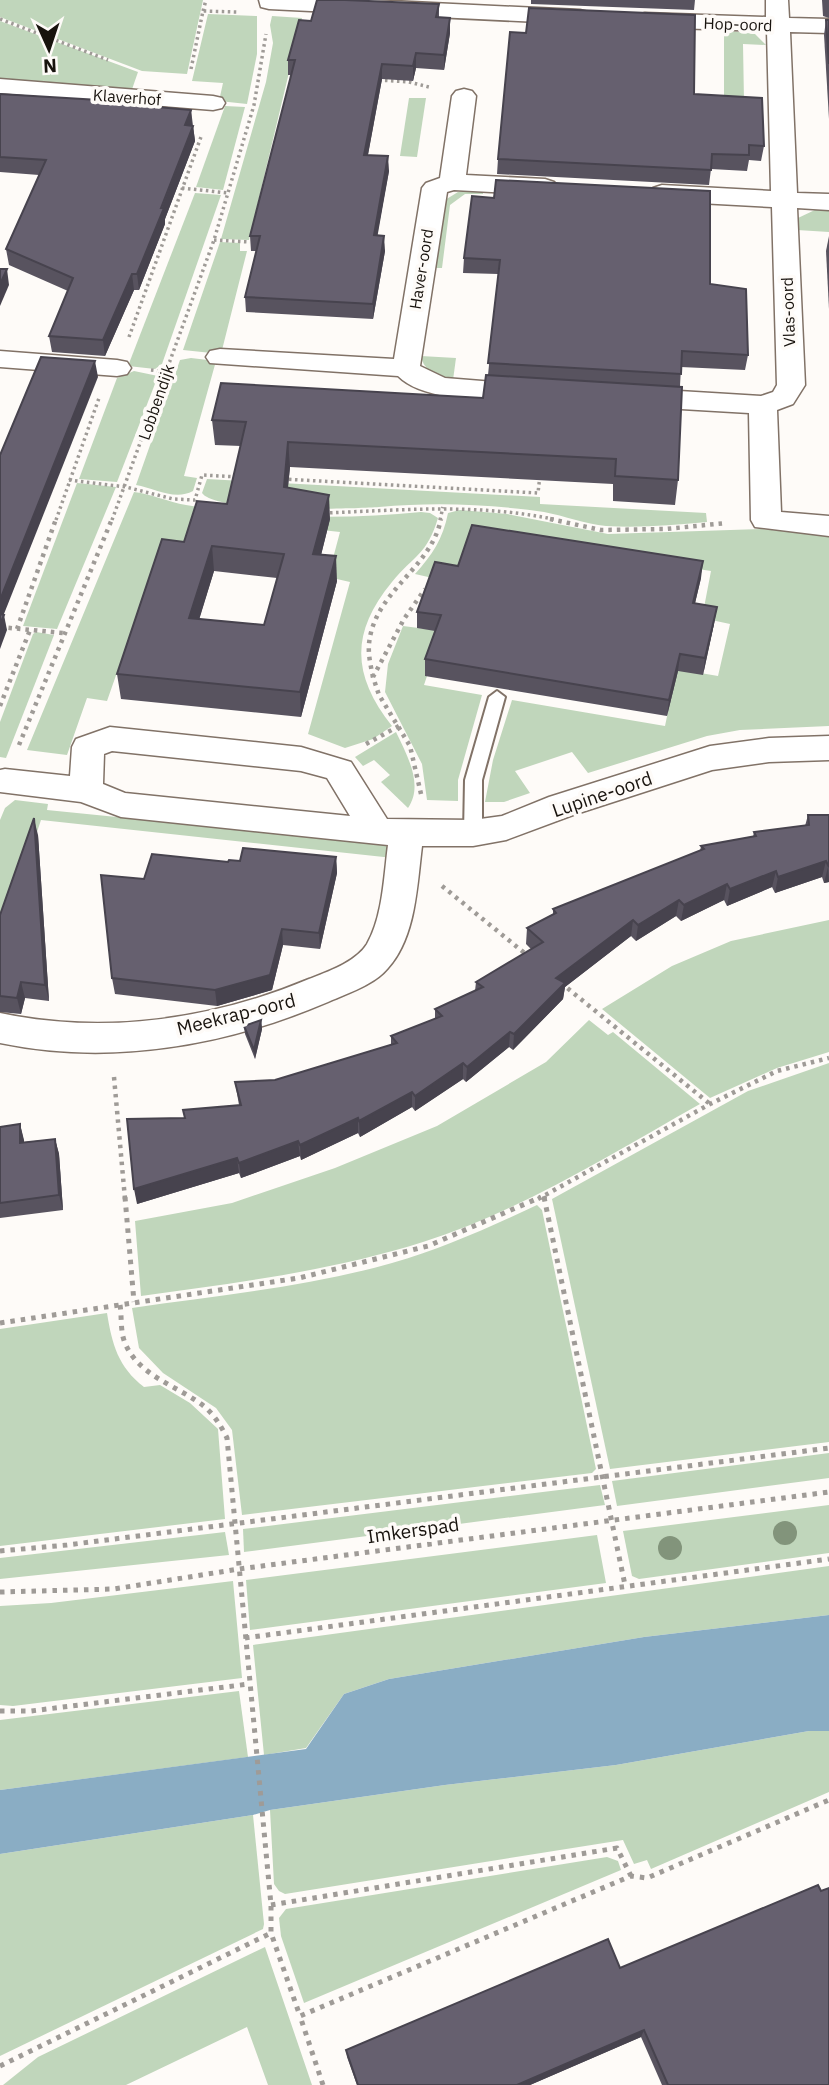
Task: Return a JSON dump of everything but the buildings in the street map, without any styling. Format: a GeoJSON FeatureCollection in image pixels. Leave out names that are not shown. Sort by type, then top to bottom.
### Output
{"type":"FeatureCollection","features":[{"type":"Feature","properties":{"kind":"street"},"geometry":{"type":"LineString","coordinates":[[269,5],[465,6],[599,18]]}},
{"type":"Feature","properties":{"kind":"street","name":"Hop-oord"},"geometry":{"type":"LineString","coordinates":[[626,19],[777,12],[829,26]]}},
{"type":"Feature","properties":{"kind":"street","name":"Vlas-oord"},"geometry":{"type":"LineString","coordinates":[[763,405],[783,398],[792,385],[777,12]]}},
{"type":"Feature","properties":{"kind":"street","name":"Klaverhof"},"geometry":{"type":"LineString","coordinates":[[0,86],[213,103]]}},
{"type":"Feature","properties":{"kind":"street"},"geometry":{"type":"LineString","coordinates":[[464,96],[452,182],[574,188]]}},
{"type":"Feature","properties":{"kind":"street","name":"Haver-oord"},"geometry":{"type":"LineString","coordinates":[[406,368],[433,192],[452,182]]}},
{"type":"Feature","properties":{"kind":"street"},"geometry":{"type":"LineString","coordinates":[[642,192],[829,202]]}},
{"type":"Feature","properties":{"kind":"street"},"geometry":{"type":"LineString","coordinates":[[220,357],[406,368],[417,379],[438,386],[559,393]]}},
{"type":"Feature","properties":{"kind":"street"},"geometry":{"type":"LineString","coordinates":[[0,359],[117,368]]}},
{"type":"Feature","properties":{"kind":"street"},"geometry":{"type":"LineString","coordinates":[[600,396],[763,405],[766,520],[829,526]]}},
{"type":"Feature","properties":{"kind":"street"},"geometry":{"type":"LineString","coordinates":[[86,790],[88,747],[110,739],[301,759],[338,770],[391,832]]}},
{"type":"Feature","properties":{"kind":"street","name":"Lupine-oord"},"geometry":{"type":"LineString","coordinates":[[5,781],[86,790],[121,805],[391,832],[473,833],[506,828],[561,806],[710,758],[769,750],[829,748]]}},
{"type":"Feature","properties":{"kind":"street","name":"Meekrap-oord"},"geometry":{"type":"LineString","coordinates":[[0,1028],[47,1037],[111,1039],[202,1026],[287,1005],[358,973],[380,954],[389,930],[399,882],[391,832]]}},
{"type":"Feature","properties":{"kind":"lane"},"geometry":{"type":"LineString","coordinates":[[473,833],[469,802],[475,768],[498,697]]}},
{"type":"Feature","properties":{"kind":"path"},"geometry":{"type":"LineString","coordinates":[[189,76],[205,0]]}},
{"type":"Feature","properties":{"kind":"path"},"geometry":{"type":"LineString","coordinates":[[203,11],[269,5]]}},
{"type":"Feature","properties":{"kind":"path","name":"Lobbendijk"},"geometry":{"type":"LineString","coordinates":[[5,781],[63,633],[126,487],[214,240],[254,105],[266,46],[269,5]]}},
{"type":"Feature","properties":{"kind":"path"},"geometry":{"type":"LineString","coordinates":[[0,19],[142,73],[133,98]]}},
{"type":"Feature","properties":{"kind":"path"},"geometry":{"type":"LineString","coordinates":[[370,80],[409,82],[464,96]]}},
{"type":"Feature","properties":{"kind":"path"},"geometry":{"type":"LineString","coordinates":[[182,188],[228,193]]}},
{"type":"Feature","properties":{"kind":"path"},"geometry":{"type":"LineString","coordinates":[[214,240],[250,242]]}},
{"type":"Feature","properties":{"kind":"path"},"geometry":{"type":"LineString","coordinates":[[282,479],[538,494],[540,468]]}},
{"type":"Feature","properties":{"kind":"path"},"geometry":{"type":"LineString","coordinates":[[195,500],[202,475],[242,477]]}},
{"type":"Feature","properties":{"kind":"path"},"geometry":{"type":"LineString","coordinates":[[69,480],[126,487],[173,499],[207,502]]}},
{"type":"Feature","properties":{"kind":"path"},"geometry":{"type":"LineString","coordinates":[[391,832],[421,800],[420,774],[396,720],[376,692],[366,654],[379,607],[407,573],[430,551],[436,540],[443,507]]}},
{"type":"Feature","properties":{"kind":"path"},"geometry":{"type":"LineString","coordinates":[[318,513],[443,507],[501,509],[601,530],[666,529],[766,520]]}},
{"type":"Feature","properties":{"kind":"path"},"geometry":{"type":"LineString","coordinates":[[373,677],[404,619],[425,589]]}},
{"type":"Feature","properties":{"kind":"path"},"geometry":{"type":"LineString","coordinates":[[0,627],[63,633]]}},
{"type":"Feature","properties":{"kind":"path"},"geometry":{"type":"LineString","coordinates":[[0,706],[30,630]]}},
{"type":"Feature","properties":{"kind":"path"},"geometry":{"type":"LineString","coordinates":[[399,882],[438,883],[528,956]]}},
{"type":"Feature","properties":{"kind":"path"},"geometry":{"type":"LineString","coordinates":[[560,982],[710,1104]]}},
{"type":"Feature","properties":{"kind":"path"},"geometry":{"type":"LineString","coordinates":[[111,1039],[134,1302]]}},
{"type":"Feature","properties":{"kind":"path"},"geometry":{"type":"LineString","coordinates":[[0,1323],[299,1278],[371,1262],[450,1238],[544,1196],[710,1104],[777,1071],[829,1058]]}},
{"type":"Feature","properties":{"kind":"path"},"geometry":{"type":"LineString","coordinates":[[544,1196],[625,1586]]}},
{"type":"Feature","properties":{"kind":"path"},"geometry":{"type":"LineString","coordinates":[[120,1305],[125,1343],[135,1359],[148,1371],[190,1395],[221,1422],[227,1438],[262,1834],[271,1905],[271,1933],[323,2085]]}},
{"type":"Feature","properties":{"kind":"path"},"geometry":{"type":"LineString","coordinates":[[0,1550],[829,1448]]}},
{"type":"Feature","properties":{"kind":"path","name":"Imkerspad"},"geometry":{"type":"LineString","coordinates":[[0,1592],[114,1589],[239,1569],[829,1492]]}},
{"type":"Feature","properties":{"kind":"path"},"geometry":{"type":"LineString","coordinates":[[245,1638],[829,1559]]}},
{"type":"Feature","properties":{"kind":"path"},"geometry":{"type":"LineString","coordinates":[[0,1711],[31,1711],[249,1684]]}},
{"type":"Feature","properties":{"kind":"path"},"geometry":{"type":"LineString","coordinates":[[300,2016],[631,1876],[647,1878],[829,1800]]}},
{"type":"Feature","properties":{"kind":"path"},"geometry":{"type":"LineString","coordinates":[[271,1905],[617,1848],[631,1876]]}},
{"type":"Feature","properties":{"kind":"path"},"geometry":{"type":"LineString","coordinates":[[0,2066],[271,1933]]}},
{"type":"Feature","properties":{"kind":"green space"},"geometry":{"type":"Polygon","coordinates":[[[0,0],[203,0],[187,74],[142,71],[0,17],[0,0]]]}},
{"type":"Feature","properties":{"kind":"green space"},"geometry":{"type":"Polygon","coordinates":[[[208,14],[257,16],[257,54],[247,104],[219,101],[223,83],[192,81],[208,14]]]}},
{"type":"Feature","properties":{"kind":"green space"},"geometry":{"type":"Polygon","coordinates":[[[272,16],[302,18],[249,240],[221,239],[266,82],[273,43],[270,25],[272,16]]]}},
{"type":"Feature","properties":{"kind":"green space"},"geometry":{"type":"Polygon","coordinates":[[[0,21],[138,72],[130,95],[0,84],[0,21]]]}},
{"type":"Feature","properties":{"kind":"green space"},"geometry":{"type":"Polygon","coordinates":[[[724,30],[755,34],[766,45],[743,44],[744,101],[724,100],[724,30]]]}},
{"type":"Feature","properties":{"kind":"green space"},"geometry":{"type":"Polygon","coordinates":[[[409,98],[426,98],[417,157],[400,156],[409,98]]]}},
{"type":"Feature","properties":{"kind":"green space"},"geometry":{"type":"Polygon","coordinates":[[[225,106],[245,107],[223,190],[196,187],[225,106]]]}},
{"type":"Feature","properties":{"kind":"green space"},"geometry":{"type":"Polygon","coordinates":[[[483,190],[483,194],[465,194],[450,205],[442,268],[434,268],[445,200],[458,192],[483,190]]]}},
{"type":"Feature","properties":{"kind":"green space"},"geometry":{"type":"Polygon","coordinates":[[[195,193],[221,195],[162,364],[155,369],[128,366],[195,193]]]}},
{"type":"Feature","properties":{"kind":"green space"},"geometry":{"type":"Polygon","coordinates":[[[817,209],[829,209],[829,232],[797,230],[798,218],[817,209]]]}},
{"type":"Feature","properties":{"kind":"green space"},"geometry":{"type":"Polygon","coordinates":[[[220,242],[240,243],[240,251],[247,251],[221,354],[183,350],[220,242]]]}},
{"type":"Feature","properties":{"kind":"green space"},"geometry":{"type":"Polygon","coordinates":[[[421,356],[456,358],[453,380],[433,373],[425,366],[421,356]]]}},
{"type":"Feature","properties":{"kind":"green space"},"geometry":{"type":"Polygon","coordinates":[[[191,358],[216,361],[184,476],[197,478],[193,491],[179,495],[136,485],[180,360],[191,358]]]}},
{"type":"Feature","properties":{"kind":"green space"},"geometry":{"type":"Polygon","coordinates":[[[134,371],[158,376],[117,482],[79,479],[117,378],[134,371]]]}},
{"type":"Feature","properties":{"kind":"green space"},"geometry":{"type":"Polygon","coordinates":[[[207,479],[540,497],[540,504],[706,513],[707,522],[606,526],[544,512],[462,505],[257,507],[212,499],[202,493],[207,479]]]}},
{"type":"Feature","properties":{"kind":"green space"},"geometry":{"type":"Polygon","coordinates":[[[77,483],[116,487],[57,629],[23,626],[77,483]]]}},
{"type":"Feature","properties":{"kind":"green space"},"geometry":{"type":"Polygon","coordinates":[[[134,492],[186,505],[244,513],[333,517],[421,512],[438,518],[424,547],[378,601],[363,637],[363,671],[369,689],[392,726],[373,739],[345,748],[308,734],[350,582],[328,577],[340,532],[267,524],[177,563],[155,564],[107,701],[87,698],[67,755],[27,750],[134,492]]]}},
{"type":"Feature","properties":{"kind":"green space"},"geometry":{"type":"Polygon","coordinates":[[[460,510],[507,514],[608,534],[761,529],[829,536],[829,726],[740,730],[707,736],[588,773],[572,752],[515,771],[530,793],[504,802],[485,802],[493,760],[512,700],[665,726],[677,669],[718,676],[730,624],[702,618],[711,571],[474,535],[459,584],[415,574],[436,546],[448,513],[460,510]]]}},
{"type":"Feature","properties":{"kind":"green space"},"geometry":{"type":"Polygon","coordinates":[[[403,626],[442,631],[424,685],[482,695],[458,780],[458,801],[427,800],[422,764],[385,692],[388,664],[403,626]]]}},
{"type":"Feature","properties":{"kind":"green space"},"geometry":{"type":"Polygon","coordinates":[[[36,632],[54,635],[6,758],[0,757],[0,722],[36,632]]]}},
{"type":"Feature","properties":{"kind":"green space"},"geometry":{"type":"Polygon","coordinates":[[[396,732],[409,760],[414,780],[413,799],[408,808],[381,782],[390,775],[374,760],[363,766],[355,757],[396,732]]]}},
{"type":"Feature","properties":{"kind":"green space"},"geometry":{"type":"Polygon","coordinates":[[[15,800],[48,804],[47,810],[395,845],[393,858],[41,820],[0,943],[0,820],[5,808],[15,800]]]}},
{"type":"Feature","properties":{"kind":"green space"},"geometry":{"type":"Polygon","coordinates":[[[829,920],[829,1052],[777,1068],[710,1098],[602,1009],[672,966],[731,941],[829,920]]]}},
{"type":"Feature","properties":{"kind":"green space"},"geometry":{"type":"Polygon","coordinates":[[[589,1020],[608,1035],[613,1032],[700,1104],[530,1198],[423,1242],[318,1268],[141,1296],[135,1221],[232,1203],[335,1168],[437,1126],[546,1062],[589,1020]]]}},
{"type":"Feature","properties":{"kind":"green space"},"geometry":{"type":"Polygon","coordinates":[[[829,1063],[829,1442],[610,1469],[552,1199],[748,1091],[829,1063]]]}},
{"type":"Feature","properties":{"kind":"green space"},"geometry":{"type":"Polygon","coordinates":[[[537,1205],[542,1210],[596,1469],[592,1473],[242,1515],[232,1430],[216,1408],[163,1373],[139,1348],[132,1308],[263,1290],[360,1271],[447,1244],[537,1205]]]}},
{"type":"Feature","properties":{"kind":"green space"},"geometry":{"type":"Polygon","coordinates":[[[107,1313],[118,1354],[135,1379],[144,1387],[160,1385],[190,1403],[218,1429],[225,1519],[0,1546],[0,1329],[107,1313]]]}},
{"type":"Feature","properties":{"kind":"green space"},"geometry":{"type":"Polygon","coordinates":[[[829,1453],[829,1478],[617,1506],[612,1481],[829,1453]]]}},
{"type":"Feature","properties":{"kind":"green space"},"geometry":{"type":"Polygon","coordinates":[[[600,1485],[605,1505],[244,1552],[243,1529],[600,1485]]]}},
{"type":"Feature","properties":{"kind":"green space"},"geometry":{"type":"Polygon","coordinates":[[[829,1505],[829,1553],[639,1579],[632,1576],[623,1531],[829,1505]]]}},
{"type":"Feature","properties":{"kind":"green space"},"geometry":{"type":"Polygon","coordinates":[[[225,1532],[229,1555],[0,1579],[0,1558],[225,1532]]]}},
{"type":"Feature","properties":{"kind":"green space"},"geometry":{"type":"Polygon","coordinates":[[[597,1535],[606,1583],[250,1630],[246,1580],[597,1535]]]}},
{"type":"Feature","properties":{"kind":"green space"},"geometry":{"type":"Polygon","coordinates":[[[829,1566],[829,1615],[644,1637],[389,1679],[344,1694],[306,1748],[264,1755],[253,1645],[829,1566]]]}},
{"type":"Feature","properties":{"kind":"green space"},"geometry":{"type":"Polygon","coordinates":[[[233,1581],[242,1678],[13,1706],[0,1705],[0,1606],[51,1603],[233,1581]]]}},
{"type":"Feature","properties":{"kind":"green space"},"geometry":{"type":"Polygon","coordinates":[[[239,1691],[248,1757],[0,1790],[0,1720],[239,1691]]]}},
{"type":"Feature","properties":{"kind":"green space"},"geometry":{"type":"Polygon","coordinates":[[[809,1731],[829,1731],[829,1792],[651,1869],[647,1860],[634,1864],[623,1840],[285,1894],[274,1884],[270,1810],[445,1785],[616,1765],[809,1731]]]}},
{"type":"Feature","properties":{"kind":"green space"},"geometry":{"type":"Polygon","coordinates":[[[253,1815],[263,1929],[0,2056],[0,1854],[253,1815]]]}},
{"type":"Feature","properties":{"kind":"green space"},"geometry":{"type":"Polygon","coordinates":[[[607,1857],[618,1861],[621,1870],[304,2003],[281,1936],[279,1918],[286,1909],[607,1857]]]}},
{"type":"Feature","properties":{"kind":"green space"},"geometry":{"type":"Polygon","coordinates":[[[265,1947],[312,2085],[268,2085],[247,2027],[126,2085],[3,2085],[38,2057],[265,1947]]]}},
{"type":"Feature","properties":{"kind":"water"},"geometry":{"type":"Polygon","coordinates":[[[829,1615],[829,1731],[809,1731],[616,1765],[445,1785],[270,1810],[253,1815],[0,1854],[0,1790],[306,1749],[344,1694],[389,1679],[644,1637],[829,1615]]]}}]}
